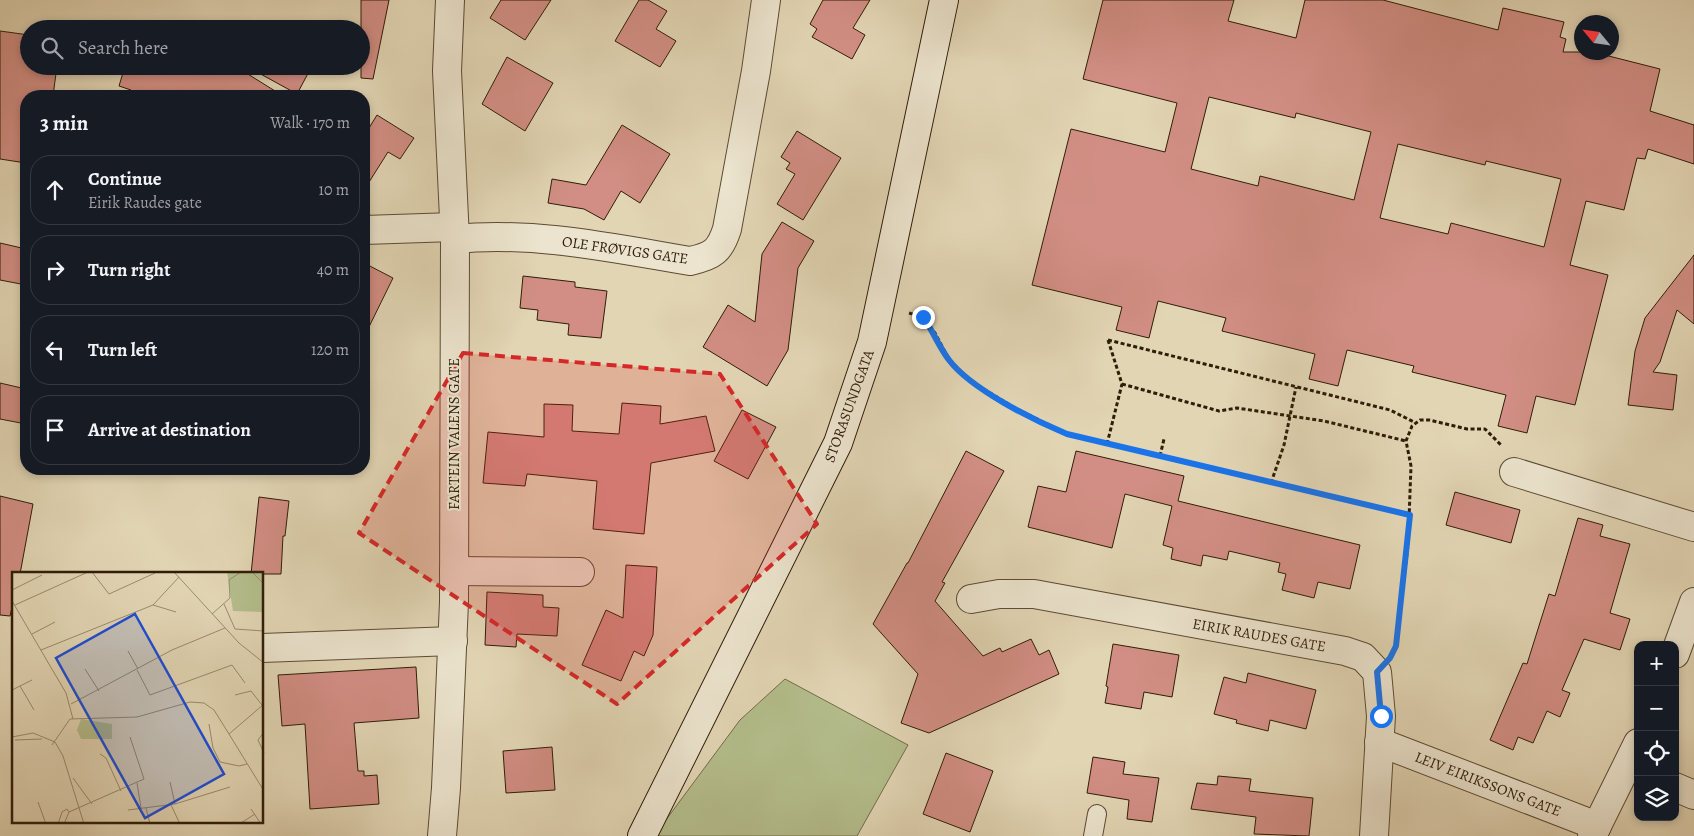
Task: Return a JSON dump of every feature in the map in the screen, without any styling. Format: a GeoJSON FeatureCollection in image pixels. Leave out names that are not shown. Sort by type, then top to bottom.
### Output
{"type":"FeatureCollection","features":[{"type":"Feature","properties":{"kind":"street","name":"FARTEIN VALENS GATE"},"geometry":{"type":"LineString","coordinates":[[442,836],[453,641],[454,571],[454,233],[447,71],[450,0]]}},
{"type":"Feature","properties":{"kind":"street","name":"OLE FRØVIGS GATE"},"geometry":{"type":"LineString","coordinates":[[454,233],[565,241],[690,260],[708,257],[722,245],[727,229],[756,71],[766,0]]}},
{"type":"Feature","properties":{"kind":"street","name":"STORASUNDGATA"},"geometry":{"type":"LineString","coordinates":[[642,836],[838,443],[872,342],[944,0]]}},
{"type":"Feature","properties":{"kind":"street"},"geometry":{"type":"LineString","coordinates":[[370,230],[454,233]]}},
{"type":"Feature","properties":{"kind":"street"},"geometry":{"type":"LineString","coordinates":[[1514,472],[1694,527]]}},
{"type":"Feature","properties":{"kind":"street"},"geometry":{"type":"LineString","coordinates":[[454,571],[580,572]]}},
{"type":"Feature","properties":{"kind":"street","name":"EIRIK RAUDES GATE"},"geometry":{"type":"LineString","coordinates":[[971,599],[999,594],[1034,594],[1345,651],[1363,657],[1377,672]]}},
{"type":"Feature","properties":{"kind":"street"},"geometry":{"type":"LineString","coordinates":[[1679,643],[1694,602]]}},
{"type":"Feature","properties":{"kind":"street"},"geometry":{"type":"LineString","coordinates":[[264,648],[453,641]]}},
{"type":"Feature","properties":{"kind":"street"},"geometry":{"type":"LineString","coordinates":[[1374,836],[1381,716],[1377,672]]}},
{"type":"Feature","properties":{"kind":"street","name":"LEIV EIRIKSSONS GATE"},"geometry":{"type":"LineString","coordinates":[[1380,742],[1594,831],[1628,784],[1634,759]]}},
{"type":"Feature","properties":{"kind":"street"},"geometry":{"type":"LineString","coordinates":[[1679,789],[1694,795]]}},
{"type":"Feature","properties":{"kind":"lane"},"geometry":{"type":"LineString","coordinates":[[1093,836],[1097,814]]}},
{"type":"Feature","properties":{"kind":"path"},"geometry":{"type":"LineString","coordinates":[[908,313],[923,317],[935,333],[950,361],[972,382],[1054,429],[1107,444],[1410,515]]}},
{"type":"Feature","properties":{"kind":"path"},"geometry":{"type":"LineString","coordinates":[[1107,444],[1122,384],[1108,340],[1390,410],[1414,422],[1429,420],[1467,429],[1485,429]]}},
{"type":"Feature","properties":{"kind":"path"},"geometry":{"type":"LineString","coordinates":[[1122,384],[1219,411],[1237,408],[1324,421],[1406,441]]}},
{"type":"Feature","properties":{"kind":"path"},"geometry":{"type":"LineString","coordinates":[[1271,483],[1284,444],[1296,387]]}},
{"type":"Feature","properties":{"kind":"path"},"geometry":{"type":"LineString","coordinates":[[1377,672],[1390,658],[1396,646],[1410,515],[1410,466],[1406,441],[1414,422]]}},
{"type":"Feature","properties":{"kind":"path"},"geometry":{"type":"LineString","coordinates":[[1160,456],[1164,439]]}},
{"type":"Feature","properties":{"kind":"highlighted area"},"geometry":{"type":"Polygon","coordinates":[[[463,353],[720,374],[817,524],[617,704],[359,533],[463,353]]]}},
{"type":"Feature","properties":{"kind":"green space"},"geometry":{"type":"Polygon","coordinates":[[[785,679],[908,745],[857,836],[654,836],[740,720],[785,679]]]}},
{"type":"Feature","properties":{"kind":"building"},"geometry":{"type":"Polygon","coordinates":[[[361,0],[389,0],[373,79],[361,78],[361,75],[370,75],[370,20],[361,20],[361,0]]]}},
{"type":"Feature","properties":{"kind":"building"},"geometry":{"type":"Polygon","coordinates":[[[501,0],[551,0],[525,40],[490,18],[501,0]]]}},
{"type":"Feature","properties":{"kind":"building"},"geometry":{"type":"Polygon","coordinates":[[[639,0],[648,0],[667,11],[656,29],[676,41],[660,67],[615,41],[639,0]]]}},
{"type":"Feature","properties":{"kind":"building"},"geometry":{"type":"Polygon","coordinates":[[[823,0],[870,0],[853,28],[865,35],[852,59],[812,37],[817,29],[810,24],[823,0]]]}},
{"type":"Feature","properties":{"kind":"building"},"geometry":{"type":"Polygon","coordinates":[[[1103,0],[1234,0],[1228,21],[1296,38],[1305,0],[1383,0],[1498,30],[1503,8],[1564,22],[1560,37],[1566,39],[1563,52],[1574,52],[1574,60],[1619,59],[1660,69],[1650,111],[1694,125],[1694,164],[1648,149],[1645,159],[1637,158],[1624,210],[1586,201],[1570,265],[1608,275],[1575,405],[1536,396],[1527,433],[1498,426],[1506,395],[1412,372],[1414,366],[1347,350],[1338,386],[1309,379],[1315,354],[1222,331],[1226,318],[1158,301],[1149,338],[1116,330],[1122,307],[1032,285],[1071,129],[1165,152],[1177,103],[1083,79],[1103,0]],[[1209,97],[1191,169],[1258,186],[1260,176],[1354,200],[1371,132],[1296,113],[1295,118],[1209,97]],[[1398,144],[1380,218],[1448,234],[1451,223],[1544,247],[1561,179],[1486,161],[1485,165],[1398,144]]]}},
{"type":"Feature","properties":{"kind":"building"},"geometry":{"type":"Polygon","coordinates":[[[0,31],[20,34],[20,75],[56,75],[54,90],[20,90],[20,162],[0,159],[0,31]]]}},
{"type":"Feature","properties":{"kind":"building"},"geometry":{"type":"Polygon","coordinates":[[[507,57],[553,83],[525,131],[482,104],[507,57]]]}},
{"type":"Feature","properties":{"kind":"building"},"geometry":{"type":"Polygon","coordinates":[[[122,75],[249,75],[273,90],[131,90],[119,86],[122,75]]]}},
{"type":"Feature","properties":{"kind":"building"},"geometry":{"type":"Polygon","coordinates":[[[262,75],[307,75],[299,90],[290,90],[262,75]]]}},
{"type":"Feature","properties":{"kind":"building"},"geometry":{"type":"Polygon","coordinates":[[[377,115],[414,138],[400,159],[388,152],[370,180],[370,126],[377,115]]]}},
{"type":"Feature","properties":{"kind":"building"},"geometry":{"type":"Polygon","coordinates":[[[622,125],[670,154],[640,203],[621,191],[604,220],[584,209],[548,203],[552,179],[586,185],[622,125]]]}},
{"type":"Feature","properties":{"kind":"building"},"geometry":{"type":"Polygon","coordinates":[[[797,131],[841,158],[803,220],[777,204],[795,174],[786,169],[790,163],[781,157],[797,131]]]}},
{"type":"Feature","properties":{"kind":"building"},"geometry":{"type":"Polygon","coordinates":[[[782,222],[814,241],[798,268],[788,350],[767,386],[703,347],[728,305],[755,322],[762,254],[782,222]]]}},
{"type":"Feature","properties":{"kind":"building"},"geometry":{"type":"Polygon","coordinates":[[[0,243],[20,248],[20,284],[0,280],[0,243]]]}},
{"type":"Feature","properties":{"kind":"building"},"geometry":{"type":"Polygon","coordinates":[[[1694,255],[1694,324],[1677,310],[1660,362],[1653,372],[1677,375],[1673,410],[1628,405],[1635,351],[1645,318],[1694,255]]]}},
{"type":"Feature","properties":{"kind":"building"},"geometry":{"type":"Polygon","coordinates":[[[370,266],[393,278],[370,325],[370,266]]]}},
{"type":"Feature","properties":{"kind":"building"},"geometry":{"type":"Polygon","coordinates":[[[523,276],[575,282],[575,287],[607,291],[601,338],[568,335],[569,324],[537,320],[538,310],[520,308],[523,276]]]}},
{"type":"Feature","properties":{"kind":"building"},"geometry":{"type":"Polygon","coordinates":[[[0,383],[20,388],[20,423],[0,419],[0,383]]]}},
{"type":"Feature","properties":{"kind":"building"},"geometry":{"type":"Polygon","coordinates":[[[622,403],[661,406],[660,424],[706,416],[715,451],[651,463],[644,534],[593,529],[597,481],[527,474],[525,486],[483,483],[488,432],[544,437],[544,404],[573,405],[572,431],[619,434],[622,403]]]}},
{"type":"Feature","properties":{"kind":"building"},"geometry":{"type":"Polygon","coordinates":[[[742,410],[776,427],[748,479],[714,461],[742,410]]]}},
{"type":"Feature","properties":{"kind":"building"},"geometry":{"type":"Polygon","coordinates":[[[966,451],[1004,471],[942,582],[945,583],[935,601],[983,656],[1000,648],[1002,652],[1031,639],[1039,655],[1049,650],[1059,674],[929,733],[901,723],[918,674],[873,624],[908,563],[966,451]]]}},
{"type":"Feature","properties":{"kind":"building"},"geometry":{"type":"Polygon","coordinates":[[[1076,451],[1184,476],[1178,501],[1360,545],[1350,589],[1318,582],[1314,598],[1282,590],[1286,574],[1278,572],[1280,563],[1229,551],[1227,560],[1203,555],[1201,566],[1171,559],[1173,548],[1163,545],[1172,506],[1125,494],[1112,548],[1028,527],[1038,486],[1066,492],[1076,451]]]}},
{"type":"Feature","properties":{"kind":"building"},"geometry":{"type":"Polygon","coordinates":[[[1455,492],[1520,510],[1511,543],[1446,525],[1455,492]]]}},
{"type":"Feature","properties":{"kind":"building"},"geometry":{"type":"Polygon","coordinates":[[[0,496],[33,504],[20,572],[12,572],[12,608],[10,616],[0,615],[0,496]]]}},
{"type":"Feature","properties":{"kind":"building"},"geometry":{"type":"Polygon","coordinates":[[[259,497],[289,501],[285,536],[283,536],[281,574],[251,572],[259,497]]]}},
{"type":"Feature","properties":{"kind":"building"},"geometry":{"type":"Polygon","coordinates":[[[1578,518],[1603,525],[1600,536],[1630,544],[1610,613],[1630,619],[1620,650],[1584,639],[1562,690],[1570,693],[1560,717],[1547,711],[1533,743],[1518,737],[1513,750],[1490,740],[1523,663],[1527,664],[1549,594],[1555,596],[1578,518]]]}},
{"type":"Feature","properties":{"kind":"building"},"geometry":{"type":"Polygon","coordinates":[[[626,565],[657,567],[653,635],[644,656],[634,651],[621,681],[582,665],[606,610],[623,618],[626,565]]]}},
{"type":"Feature","properties":{"kind":"building"},"geometry":{"type":"Polygon","coordinates":[[[487,592],[543,595],[543,607],[559,608],[557,636],[517,634],[516,647],[485,645],[487,592]]]}},
{"type":"Feature","properties":{"kind":"building"},"geometry":{"type":"Polygon","coordinates":[[[1113,644],[1179,655],[1172,697],[1144,692],[1141,709],[1105,703],[1113,644]]]}},
{"type":"Feature","properties":{"kind":"building"},"geometry":{"type":"Polygon","coordinates":[[[416,667],[419,718],[354,723],[358,771],[364,771],[364,776],[377,775],[379,804],[310,809],[305,724],[282,726],[278,675],[416,667]]]}},
{"type":"Feature","properties":{"kind":"building"},"geometry":{"type":"Polygon","coordinates":[[[1248,673],[1316,690],[1306,729],[1270,720],[1268,731],[1236,723],[1237,720],[1214,714],[1224,677],[1246,683],[1248,673]]]}},
{"type":"Feature","properties":{"kind":"building"},"geometry":{"type":"Polygon","coordinates":[[[552,747],[555,790],[506,793],[503,751],[552,747]]]}},
{"type":"Feature","properties":{"kind":"building"},"geometry":{"type":"Polygon","coordinates":[[[946,753],[993,771],[970,832],[923,814],[946,753]]]}},
{"type":"Feature","properties":{"kind":"building"},"geometry":{"type":"Polygon","coordinates":[[[1093,757],[1125,762],[1123,774],[1159,778],[1152,822],[1127,819],[1129,800],[1087,793],[1093,757]]]}},
{"type":"Feature","properties":{"kind":"building"},"geometry":{"type":"Polygon","coordinates":[[[1218,776],[1251,779],[1249,791],[1313,798],[1309,836],[1254,834],[1256,817],[1191,809],[1197,783],[1217,785],[1218,776]]]}},
{"type":"Feature","properties":{"kind":"route"},"geometry":{"type":"LineString","coordinates":[[923,317],[935,333],[941,348],[960,372],[972,382],[1054,429],[1067,434],[1388,512],[1410,515],[1396,646],[1390,658],[1377,672],[1381,716]]}}]}
